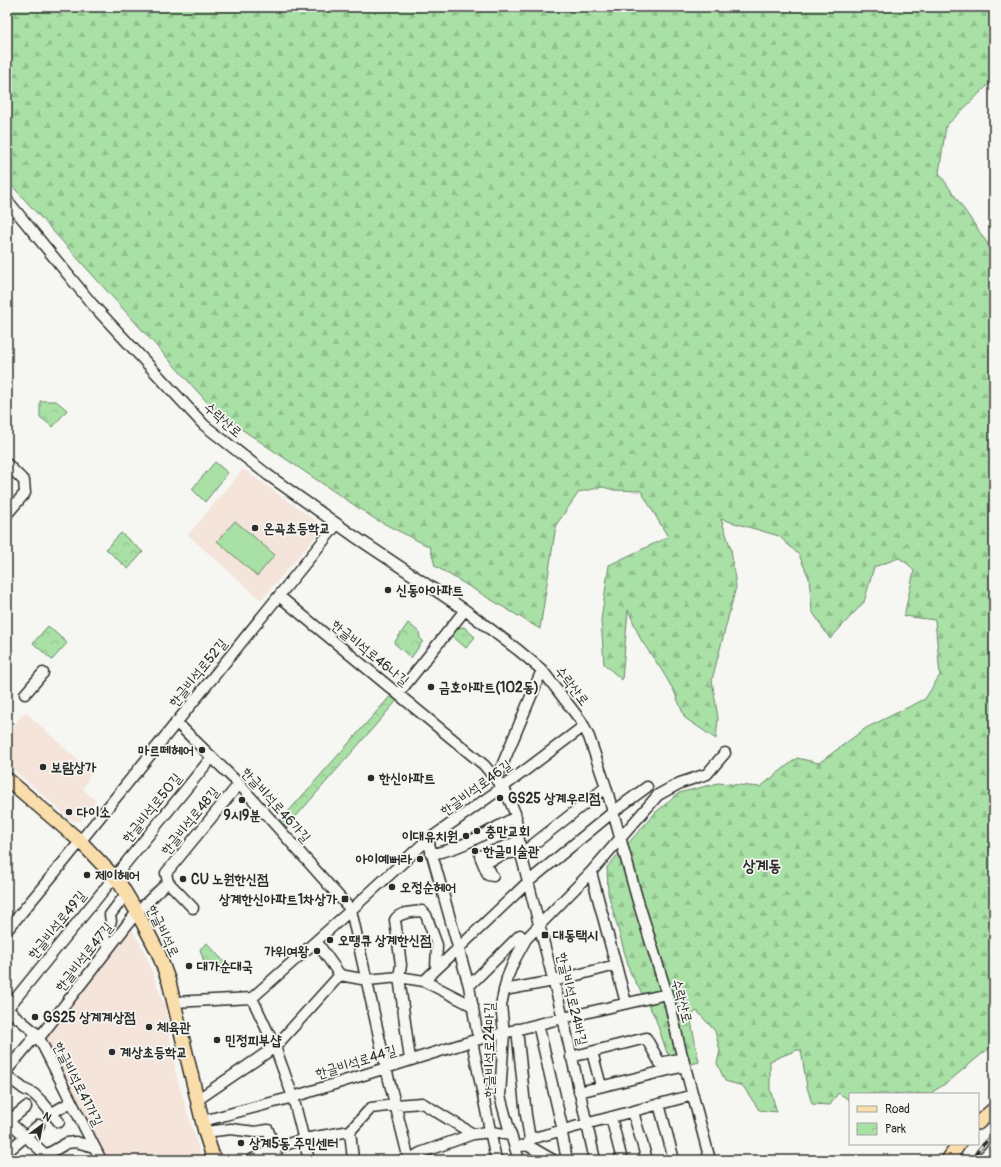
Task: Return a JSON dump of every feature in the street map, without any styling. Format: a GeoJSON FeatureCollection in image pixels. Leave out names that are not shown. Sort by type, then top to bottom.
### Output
{"type":"FeatureCollection","features":[{"type":"Feature","properties":{"kind":"main road","name":"한글비석로"},"geometry":{"type":"LineString","coordinates":[[7,778],[80,841],[114,877],[137,912],[158,952],[169,982],[197,1100],[214,1160]]}},
{"type":"Feature","properties":{"kind":"main road"},"geometry":{"type":"LineString","coordinates":[[979,1122],[994,1109]]}},
{"type":"Feature","properties":{"kind":"main road"},"geometry":{"type":"LineString","coordinates":[[948,1160],[958,1145]]}},
{"type":"Feature","properties":{"kind":"street","name":"수락산로"},"geometry":{"type":"LineString","coordinates":[[7,200],[92,304],[204,425],[268,475],[337,524],[465,610],[518,650],[542,670],[581,721],[589,737],[606,787],[666,994],[710,1160]]}},
{"type":"Feature","properties":{"kind":"street"},"geometry":{"type":"LineString","coordinates":[[7,464],[24,480],[25,493],[7,514]]}},
{"type":"Feature","properties":{"kind":"street","name":"한글비석로52길"},"geometry":{"type":"LineString","coordinates":[[7,930],[337,524]]}},
{"type":"Feature","properties":{"kind":"street","name":"한글비석로46나길"},"geometry":{"type":"LineString","coordinates":[[279,596],[484,765],[500,784]]}},
{"type":"Feature","properties":{"kind":"street"},"geometry":{"type":"LineString","coordinates":[[398,694],[465,610]]}},
{"type":"Feature","properties":{"kind":"street"},"geometry":{"type":"LineString","coordinates":[[500,784],[542,670]]}},
{"type":"Feature","properties":{"kind":"street"},"geometry":{"type":"LineString","coordinates":[[25,694],[43,673]]}},
{"type":"Feature","properties":{"kind":"street","name":"한글비석로46가길"},"geometry":{"type":"LineString","coordinates":[[176,722],[239,784],[351,910]]}},
{"type":"Feature","properties":{"kind":"street","name":"한글비석로46길"},"geometry":{"type":"LineString","coordinates":[[252,998],[428,840],[500,784],[584,726]]}},
{"type":"Feature","properties":{"kind":"street","name":"한글비석로24마길"},"geometry":{"type":"LineString","coordinates":[[519,1160],[500,1096],[504,1033],[501,1005],[507,978],[514,961],[526,939],[591,872],[658,795],[680,783],[707,774],[725,753]]}},
{"type":"Feature","properties":{"kind":"street","name":"한글비석로50길"},"geometry":{"type":"LineString","coordinates":[[114,877],[212,757]]}},
{"type":"Feature","properties":{"kind":"street","name":"한글비석로48길"},"geometry":{"type":"LineString","coordinates":[[168,882],[166,873],[239,784]]}},
{"type":"Feature","properties":{"kind":"street","name":"한글비석로24바길"},"geometry":{"type":"LineString","coordinates":[[500,784],[515,813],[520,849],[563,1018],[594,1160]]}},
{"type":"Feature","properties":{"kind":"street"},"geometry":{"type":"LineString","coordinates":[[493,876],[488,875],[480,856],[520,849],[606,787]]}},
{"type":"Feature","properties":{"kind":"street"},"geometry":{"type":"LineString","coordinates":[[424,981],[528,882],[613,812],[647,787]]}},
{"type":"Feature","properties":{"kind":"street"},"geometry":{"type":"LineString","coordinates":[[431,854],[456,848],[479,838],[516,817]]}},
{"type":"Feature","properties":{"kind":"street"},"geometry":{"type":"LineString","coordinates":[[428,840],[469,986],[477,1032],[476,1040],[496,1160]]}},
{"type":"Feature","properties":{"kind":"street"},"geometry":{"type":"LineString","coordinates":[[591,872],[626,1003]]}},
{"type":"Feature","properties":{"kind":"street","name":"한글비석로49길"},"geometry":{"type":"LineString","coordinates":[[7,1009],[114,877]]}},
{"type":"Feature","properties":{"kind":"street"},"geometry":{"type":"LineString","coordinates":[[137,912],[168,882],[193,908]]}},
{"type":"Feature","properties":{"kind":"street"},"geometry":{"type":"LineString","coordinates":[[109,948],[104,937],[111,921],[110,915],[126,894]]}},
{"type":"Feature","properties":{"kind":"street"},"geometry":{"type":"LineString","coordinates":[[351,910],[386,1068],[409,1160],[420,1152],[473,1134],[491,1132],[511,1136]]}},
{"type":"Feature","properties":{"kind":"street"},"geometry":{"type":"LineString","coordinates":[[410,1060],[399,978],[401,965],[395,920],[397,916],[422,911],[426,914],[435,938],[438,952],[436,969]]}},
{"type":"Feature","properties":{"kind":"street","name":"한글비석로47길"},"geometry":{"type":"LineString","coordinates":[[7,1070],[38,1036],[137,912]]}},
{"type":"Feature","properties":{"kind":"street"},"geometry":{"type":"LineString","coordinates":[[469,986],[520,935]]}},
{"type":"Feature","properties":{"kind":"street"},"geometry":{"type":"LineString","coordinates":[[316,941],[340,975],[367,980],[399,978],[424,981],[473,1006]]}},
{"type":"Feature","properties":{"kind":"street"},"geometry":{"type":"LineString","coordinates":[[504,990],[554,981],[616,965]]}},
{"type":"Feature","properties":{"kind":"street"},"geometry":{"type":"LineString","coordinates":[[197,1100],[275,1047],[340,975]]}},
{"type":"Feature","properties":{"kind":"street","name":"한글비석로44길"},"geometry":{"type":"LineString","coordinates":[[204,1126],[476,1040],[666,994]]}},
{"type":"Feature","properties":{"kind":"street"},"geometry":{"type":"LineString","coordinates":[[174,1002],[252,998],[275,1047],[293,1097],[309,1160]]}},
{"type":"Feature","properties":{"kind":"street","name":"한글비석로41가길"},"geometry":{"type":"LineString","coordinates":[[7,1009],[38,1036],[101,1160]]}},
{"type":"Feature","properties":{"kind":"street"},"geometry":{"type":"LineString","coordinates":[[538,1024],[554,1088],[563,1131],[562,1134],[567,1160]]}},
{"type":"Feature","properties":{"kind":"street"},"geometry":{"type":"LineString","coordinates":[[518,1029],[529,1142],[553,1160]]}},
{"type":"Feature","properties":{"kind":"street"},"geometry":{"type":"LineString","coordinates":[[572,1057],[646,1038],[660,1063],[684,1062]]}},
{"type":"Feature","properties":{"kind":"street"},"geometry":{"type":"LineString","coordinates":[[592,1052],[601,1086]]}},
{"type":"Feature","properties":{"kind":"street"},"geometry":{"type":"LineString","coordinates":[[579,1092],[684,1062]]}},
{"type":"Feature","properties":{"kind":"street"},"geometry":{"type":"LineString","coordinates":[[7,1076],[24,1089],[34,1094],[59,1122]]}},
{"type":"Feature","properties":{"kind":"street"},"geometry":{"type":"LineString","coordinates":[[516,1147],[563,1131],[692,1095]]}},
{"type":"Feature","properties":{"kind":"street"},"geometry":{"type":"LineString","coordinates":[[52,1113],[71,1102]]}},
{"type":"Feature","properties":{"kind":"street"},"geometry":{"type":"LineString","coordinates":[[251,1160],[275,1148],[304,1139],[350,1131],[371,1108],[395,1105],[422,1104],[473,1134]]}},
{"type":"Feature","properties":{"kind":"street"},"geometry":{"type":"LineString","coordinates":[[659,1104],[674,1160]]}},
{"type":"Feature","properties":{"kind":"street"},"geometry":{"type":"LineString","coordinates":[[26,1107],[8,1121],[47,1157],[67,1142],[76,1142],[94,1147]]}},
{"type":"Feature","properties":{"kind":"street"},"geometry":{"type":"LineString","coordinates":[[633,1112],[647,1160]]}},
{"type":"Feature","properties":{"kind":"street"},"geometry":{"type":"LineString","coordinates":[[611,1117],[622,1160]]}},
{"type":"Feature","properties":{"kind":"street"},"geometry":{"type":"LineString","coordinates":[[7,1152],[39,1125]]}},
{"type":"Feature","properties":{"kind":"street"},"geometry":{"type":"LineString","coordinates":[[204,1126],[255,1132],[268,1130],[278,1160]]}},
{"type":"Feature","properties":{"kind":"street"},"geometry":{"type":"LineString","coordinates":[[350,1131],[353,1160]]}},
{"type":"Feature","properties":{"kind":"street"},"geometry":{"type":"LineString","coordinates":[[981,1160],[994,1147]]}},
{"type":"Feature","properties":{"kind":"shaded area","name":"온곡초등학교"},"geometry":{"type":"Polygon","coordinates":[[[243,469],[316,521],[317,535],[261,600],[188,535],[243,469]]]}},
{"type":"Feature","properties":{"kind":"shaded area"},"geometry":{"type":"Polygon","coordinates":[[[25,712],[91,772],[83,789],[96,801],[80,821],[73,821],[7,764],[7,733],[25,712]]]}},
{"type":"Feature","properties":{"kind":"shaded area","name":"계상초등학교"},"geometry":{"type":"Polygon","coordinates":[[[131,928],[145,953],[165,1006],[176,1075],[202,1160],[105,1160],[45,1037],[131,928]]]}},
{"type":"Feature","properties":{"kind":"green space"},"geometry":{"type":"Polygon","coordinates":[[[7,7],[994,7],[994,85],[989,84],[946,126],[939,173],[994,253],[994,1044],[948,1082],[931,1093],[849,1093],[849,1099],[838,1093],[830,1105],[812,1104],[807,1087],[801,1050],[797,1050],[770,1061],[770,1089],[777,1112],[759,1110],[743,1086],[725,1081],[717,1063],[720,1051],[715,1031],[697,1011],[690,1016],[699,1062],[685,1066],[667,1053],[655,1017],[630,972],[608,893],[607,867],[656,812],[679,793],[718,783],[760,787],[797,758],[819,763],[866,728],[925,699],[940,675],[935,620],[904,616],[914,571],[908,564],[899,558],[874,567],[864,602],[830,639],[812,611],[809,578],[799,555],[779,536],[721,519],[731,549],[736,587],[712,680],[718,718],[716,739],[685,718],[674,691],[641,640],[628,610],[622,680],[604,664],[601,620],[609,565],[668,537],[641,491],[614,490],[603,487],[579,492],[556,525],[540,629],[435,566],[430,547],[375,519],[216,412],[7,180],[7,7]]]}},
{"type":"Feature","properties":{"kind":"green space"},"geometry":{"type":"Polygon","coordinates":[[[40,401],[56,401],[67,410],[53,427],[40,417],[40,401]]]}},
{"type":"Feature","properties":{"kind":"green space"},"geometry":{"type":"Polygon","coordinates":[[[215,462],[228,473],[205,502],[192,489],[215,462]]]}},
{"type":"Feature","properties":{"kind":"green space"},"geometry":{"type":"Polygon","coordinates":[[[235,521],[275,555],[257,576],[217,541],[235,521]]]}},
{"type":"Feature","properties":{"kind":"green space"},"geometry":{"type":"Polygon","coordinates":[[[121,533],[143,552],[128,569],[106,549],[121,533]]]}},
{"type":"Feature","properties":{"kind":"green space"},"geometry":{"type":"Polygon","coordinates":[[[408,623],[419,632],[420,638],[423,641],[411,658],[394,643],[408,623]]]}},
{"type":"Feature","properties":{"kind":"green space"},"geometry":{"type":"Polygon","coordinates":[[[48,626],[67,643],[52,660],[33,643],[48,626]]]}},
{"type":"Feature","properties":{"kind":"green space"},"geometry":{"type":"Polygon","coordinates":[[[464,627],[475,637],[466,648],[451,635],[457,628],[464,627]]]}},
{"type":"Feature","properties":{"kind":"green space"},"geometry":{"type":"Polygon","coordinates":[[[394,692],[400,697],[286,828],[280,821],[394,692]]]}},
{"type":"Feature","properties":{"kind":"green space"},"geometry":{"type":"Polygon","coordinates":[[[207,943],[227,965],[220,973],[204,962],[200,949],[207,943]]]}},
{"type":"Feature","properties":{"kind":"railway"},"geometry":{"type":"LineString","coordinates":[[972,1160],[979,1149],[994,1134]]}},
{"type":"Feature","properties":{"kind":"place","name":"온곡초등학교"},"geometry":{"type":"Point","coordinates":[255,528]}},
{"type":"Feature","properties":{"kind":"place","name":"신동아아파트"},"geometry":{"type":"Point","coordinates":[388,590]}},
{"type":"Feature","properties":{"kind":"place","name":"금호아파트(102동)"},"geometry":{"type":"Point","coordinates":[431,687]}},
{"type":"Feature","properties":{"kind":"place","name":"마르떼헤어"},"geometry":{"type":"Point","coordinates":[202,750]}},
{"type":"Feature","properties":{"kind":"place","name":"보람상가"},"geometry":{"type":"Point","coordinates":[43,767]}},
{"type":"Feature","properties":{"kind":"place","name":"한신아파트"},"geometry":{"type":"Point","coordinates":[371,778]}},
{"type":"Feature","properties":{"kind":"place","name":"GS25 상계우리점"},"geometry":{"type":"Point","coordinates":[500,798]}},
{"type":"Feature","properties":{"kind":"place","name":"9시9분"},"geometry":{"type":"Point","coordinates":[242,800]}},
{"type":"Feature","properties":{"kind":"place","name":"다이소"},"geometry":{"type":"Point","coordinates":[69,812]}},
{"type":"Feature","properties":{"kind":"place","name":"충만교회"},"geometry":{"type":"Point","coordinates":[477,831]}},
{"type":"Feature","properties":{"kind":"place","name":"이대유치원"},"geometry":{"type":"Point","coordinates":[466,836]}},
{"type":"Feature","properties":{"kind":"place","name":"한글미술관"},"geometry":{"type":"Point","coordinates":[475,851]}},
{"type":"Feature","properties":{"kind":"place","name":"아이예뻐라"},"geometry":{"type":"Point","coordinates":[420,859]}},
{"type":"Feature","properties":{"kind":"place","name":"제이헤어"},"geometry":{"type":"Point","coordinates":[87,875]}},
{"type":"Feature","properties":{"kind":"place","name":"CU 노원한신점"},"geometry":{"type":"Point","coordinates":[183,879]}},
{"type":"Feature","properties":{"kind":"place","name":"오정순헤어"},"geometry":{"type":"Point","coordinates":[392,887]}},
{"type":"Feature","properties":{"kind":"place","name":"상계한신아파트1차상가"},"geometry":{"type":"Point","coordinates":[345,899]}},
{"type":"Feature","properties":{"kind":"place","name":"대동택시"},"geometry":{"type":"Point","coordinates":[545,935]}},
{"type":"Feature","properties":{"kind":"place","name":"오땡큐 상계한신점"},"geometry":{"type":"Point","coordinates":[330,940]}},
{"type":"Feature","properties":{"kind":"place","name":"가위여왕"},"geometry":{"type":"Point","coordinates":[317,951]}},
{"type":"Feature","properties":{"kind":"place","name":"대가순대국"},"geometry":{"type":"Point","coordinates":[189,966]}},
{"type":"Feature","properties":{"kind":"place","name":"GS25 상계계상점"},"geometry":{"type":"Point","coordinates":[35,1017]}},
{"type":"Feature","properties":{"kind":"place","name":"체육관"},"geometry":{"type":"Point","coordinates":[149,1027]}},
{"type":"Feature","properties":{"kind":"place","name":"민정피부샵"},"geometry":{"type":"Point","coordinates":[217,1040]}},
{"type":"Feature","properties":{"kind":"place","name":"계상초등학교"},"geometry":{"type":"Point","coordinates":[112,1052]}},
{"type":"Feature","properties":{"kind":"place","name":"상계5동 주민센터"},"geometry":{"type":"Point","coordinates":[241,1143]}},
{"type":"Feature","properties":{"kind":"district","name":"상계동"},"geometry":{"type":"Point","coordinates":[762,866]}}]}
